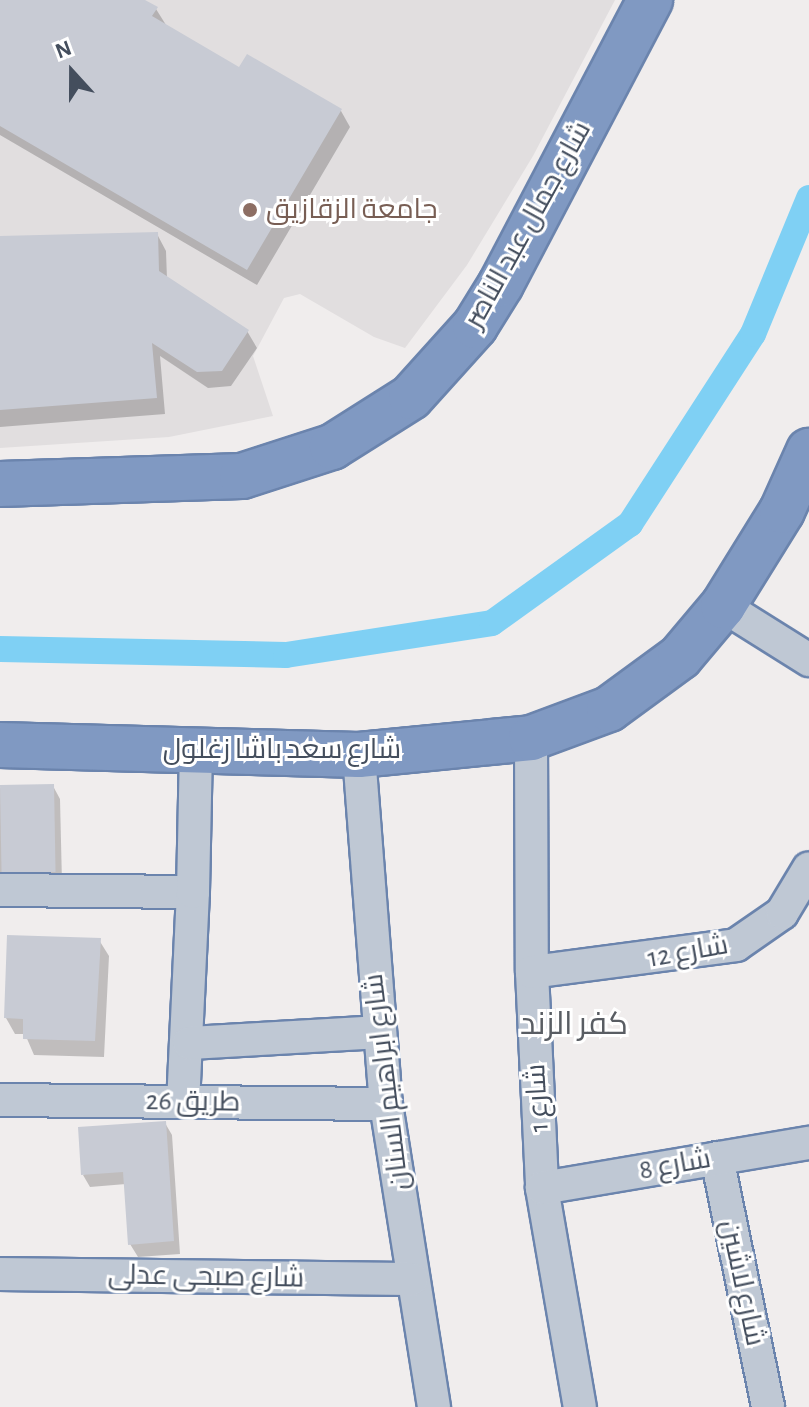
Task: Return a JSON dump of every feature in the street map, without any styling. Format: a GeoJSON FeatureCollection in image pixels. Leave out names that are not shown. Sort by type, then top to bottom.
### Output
{"type":"FeatureCollection","features":[{"type":"Feature","properties":{"kind":"highway","name":"شارع جمال عبد الناصر"},"geometry":{"type":"LineString","coordinates":[[0,484],[242,476],[332,447],[411,397],[468,335],[501,284],[650,0]]}},
{"type":"Feature","properties":{"kind":"highway","name":"شارع سعد باشا زغلول"},"geometry":{"type":"LineString","coordinates":[[0,745],[359,755],[531,738],[609,709],[680,657],[723,606],[782,511],[809,451]]}},
{"type":"Feature","properties":{"kind":"street"},"geometry":{"type":"LineString","coordinates":[[723,606],[809,660]]}},
{"type":"Feature","properties":{"kind":"street","name":"شارع 1"},"geometry":{"type":"LineString","coordinates":[[531,738],[532,972],[542,1188],[580,1407]]}},
{"type":"Feature","properties":{"kind":"street"},"geometry":{"type":"LineString","coordinates":[[183,1102],[189,1043],[196,752]]}},
{"type":"Feature","properties":{"kind":"street","name":"شارع ابراهيم السنان"},"geometry":{"type":"LineString","coordinates":[[359,755],[378,1032],[386,1104],[434,1407]]}},
{"type":"Feature","properties":{"kind":"street","name":"شارع 12"},"geometry":{"type":"LineString","coordinates":[[532,972],[736,945],[782,913],[809,868]]}},
{"type":"Feature","properties":{"kind":"street"},"geometry":{"type":"LineString","coordinates":[[0,890],[193,892]]}},
{"type":"Feature","properties":{"kind":"street"},"geometry":{"type":"LineString","coordinates":[[189,1043],[378,1032]]}},
{"type":"Feature","properties":{"kind":"street","name":"طريق 26"},"geometry":{"type":"LineString","coordinates":[[0,1100],[386,1104]]}},
{"type":"Feature","properties":{"kind":"street","name":"شارع 8"},"geometry":{"type":"LineString","coordinates":[[542,1188],[809,1143]]}},
{"type":"Feature","properties":{"kind":"street","name":"شارع لاشين"},"geometry":{"type":"LineString","coordinates":[[717,1158],[768,1407]]}},
{"type":"Feature","properties":{"kind":"street","name":"شارع صبحى عدلى"},"geometry":{"type":"LineString","coordinates":[[0,1274],[412,1279]]}},
{"type":"Feature","properties":{"kind":"shaded area","name":"جامعة الزقازيق"},"geometry":{"type":"Polygon","coordinates":[[[0,0],[615,0],[533,156],[467,265],[405,348],[374,337],[300,294],[284,298],[253,356],[273,416],[169,437],[0,448],[0,0]]]}},
{"type":"Feature","properties":{"kind":"building"},"geometry":{"type":"Polygon","coordinates":[[[0,0],[145,0],[158,7],[152,16],[239,67],[247,54],[342,109],[247,270],[0,126],[0,0]]]}},
{"type":"Feature","properties":{"kind":"building"},"geometry":{"type":"Polygon","coordinates":[[[158,232],[159,271],[249,330],[222,371],[197,372],[152,343],[157,398],[0,410],[0,236],[158,232]]]}},
{"type":"Feature","properties":{"kind":"building"},"geometry":{"type":"Polygon","coordinates":[[[54,784],[56,872],[2,873],[0,785],[54,784]]]}},
{"type":"Feature","properties":{"kind":"building"},"geometry":{"type":"Polygon","coordinates":[[[7,935],[101,938],[95,1041],[23,1039],[23,1019],[4,1018],[7,935]]]}},
{"type":"Feature","properties":{"kind":"building"},"geometry":{"type":"Polygon","coordinates":[[[166,1121],[174,1241],[128,1245],[123,1172],[81,1175],[78,1127],[166,1121]]]}},
{"type":"Feature","properties":{"kind":"waterway"},"geometry":{"type":"LineString","coordinates":[[0,649],[286,655],[492,623],[630,524],[753,334],[809,198]]}},
{"type":"Feature","properties":{"kind":"place","name":"جامعة الزقازيق"},"geometry":{"type":"Point","coordinates":[250,210]}},
{"type":"Feature","properties":{"kind":"district","name":"كفر الزند"},"geometry":{"type":"Point","coordinates":[574,1024]}}]}
